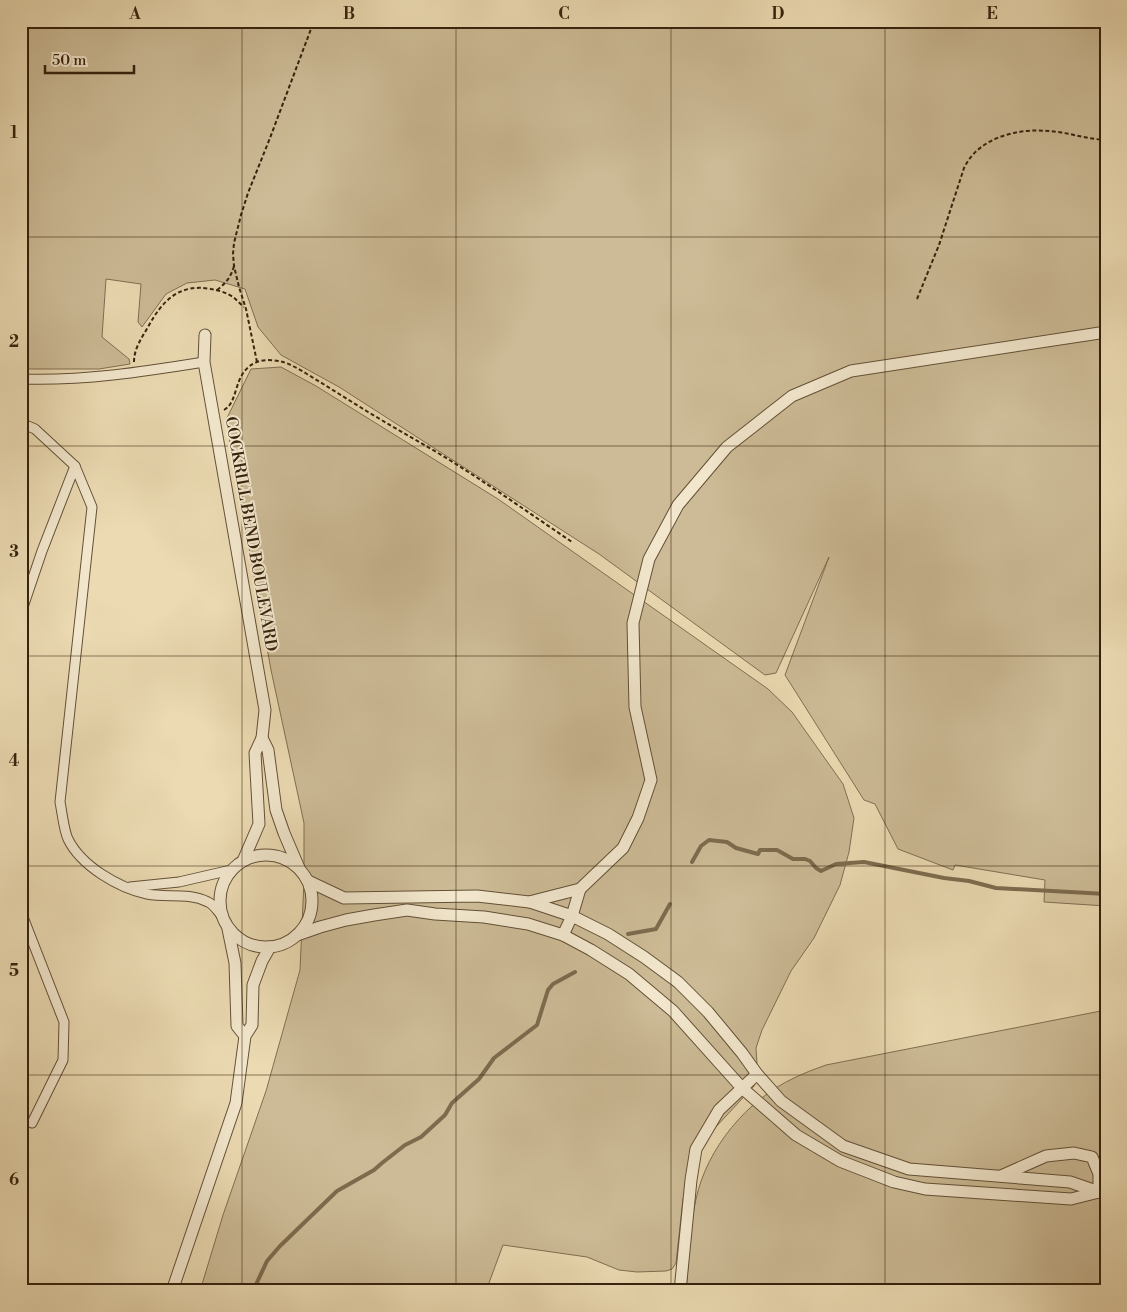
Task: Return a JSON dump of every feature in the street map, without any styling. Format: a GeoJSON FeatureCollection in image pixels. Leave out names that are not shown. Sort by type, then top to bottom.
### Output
{"type":"FeatureCollection","features":[{"type":"Feature","properties":{"kind":"street"},"geometry":{"type":"LineString","coordinates":[[529,902],[580,889],[623,848],[638,818],[651,780],[635,708],[633,623],[649,559],[678,505],[727,447],[792,396],[851,371],[1106,332]]}},
{"type":"Feature","properties":{"kind":"street","name":"COCKRILL BEND BOULEVARD"},"geometry":{"type":"LineString","coordinates":[[205,335],[204,362],[265,710],[262,738],[255,752],[259,824],[243,861]]}},
{"type":"Feature","properties":{"kind":"street"},"geometry":{"type":"LineString","coordinates":[[21,379],[52,380],[105,377],[204,362]]}},
{"type":"Feature","properties":{"kind":"street"},"geometry":{"type":"LineString","coordinates":[[21,423],[35,429],[75,466],[92,507],[60,802],[67,839],[83,860],[105,878],[148,894],[184,895],[209,902],[221,914],[228,928],[235,963],[237,1026],[245,1036]]}},
{"type":"Feature","properties":{"kind":"street"},"geometry":{"type":"LineString","coordinates":[[21,613],[42,551],[75,466]]}},
{"type":"Feature","properties":{"kind":"street","name":"COCKRILL BEND BOULEVARD"},"geometry":{"type":"LineString","coordinates":[[262,738],[268,750],[276,810],[299,869]]}},
{"type":"Feature","properties":{"kind":"street"},"geometry":{"type":"LineString","coordinates":[[221,914],[219,899],[223,884],[231,870],[243,861],[258,855],[273,855],[287,860],[299,869],[308,881],[312,895],[312,910],[306,924],[297,935]]}},
{"type":"Feature","properties":{"kind":"street"},"geometry":{"type":"LineString","coordinates":[[128,887],[179,882],[231,870]]}},
{"type":"Feature","properties":{"kind":"street"},"geometry":{"type":"LineString","coordinates":[[308,881],[344,898],[477,896],[529,902],[572,916],[608,934],[678,982],[708,1012],[781,1101],[843,1146],[909,1169],[1070,1182],[1102,1193]]}},
{"type":"Feature","properties":{"kind":"street"},"geometry":{"type":"LineString","coordinates":[[563,935],[572,916],[580,889]]}},
{"type":"Feature","properties":{"kind":"street"},"geometry":{"type":"LineString","coordinates":[[407,910],[408,897]]}},
{"type":"Feature","properties":{"kind":"street"},"geometry":{"type":"LineString","coordinates":[[228,928],[240,939],[254,946],[270,947],[285,943],[297,935],[320,927],[346,920],[407,910],[484,917],[528,924],[563,935],[629,974],[673,1011],[742,1088],[796,1135],[840,1161],[894,1182],[925,1189],[1070,1199],[1102,1193]]}},
{"type":"Feature","properties":{"kind":"street"},"geometry":{"type":"LineString","coordinates":[[21,912],[64,1022],[63,1060],[32,1122]]}},
{"type":"Feature","properties":{"kind":"street"},"geometry":{"type":"LineString","coordinates":[[172,1291],[236,1103],[245,1036],[252,1025],[253,985],[262,961],[270,947]]}},
{"type":"Feature","properties":{"kind":"street"},"geometry":{"type":"LineString","coordinates":[[680,1291],[696,1149],[719,1110],[757,1074]]}},
{"type":"Feature","properties":{"kind":"street"},"geometry":{"type":"LineString","coordinates":[[1001,1176],[1046,1156],[1074,1153],[1092,1157],[1099,1174],[1102,1193]]}},
{"type":"Feature","properties":{"kind":"path"},"geometry":{"type":"LineString","coordinates":[[257,362],[246,309],[238,286],[234,266],[234,243],[240,215],[314,21]]}},
{"type":"Feature","properties":{"kind":"path"},"geometry":{"type":"LineString","coordinates":[[917,299],[939,245],[967,160],[981,146],[1002,136],[1037,130],[1048,130],[1106,140]]}},
{"type":"Feature","properties":{"kind":"path"},"geometry":{"type":"LineString","coordinates":[[217,290],[226,284],[231,277],[234,266]]}},
{"type":"Feature","properties":{"kind":"path"},"geometry":{"type":"LineString","coordinates":[[135,373],[134,355],[136,348],[154,316],[164,303],[173,296],[192,288],[206,288],[232,296],[246,309]]}},
{"type":"Feature","properties":{"kind":"path"},"geometry":{"type":"LineString","coordinates":[[213,412],[228,408],[242,374],[249,367],[257,362],[282,362],[308,374],[443,456],[572,542]]}},
{"type":"Feature","properties":{"kind":"shaded area"},"geometry":{"type":"Polygon","coordinates":[[[21,21],[1106,21],[1106,906],[1044,902],[1045,880],[955,865],[953,870],[898,849],[875,804],[864,800],[785,675],[829,557],[776,673],[765,675],[599,554],[339,387],[281,355],[258,327],[245,289],[215,280],[187,283],[166,294],[142,327],[138,322],[141,284],[106,279],[102,337],[129,359],[130,364],[99,369],[21,369],[21,21]]]}},
{"type":"Feature","properties":{"kind":"shaded area"},"geometry":{"type":"Polygon","coordinates":[[[281,367],[316,386],[498,499],[768,689],[792,712],[843,784],[854,818],[849,852],[840,885],[814,938],[791,971],[762,1030],[756,1048],[757,1064],[754,1086],[713,1130],[699,1154],[683,1199],[676,1263],[672,1269],[637,1272],[619,1270],[587,1257],[503,1245],[486,1291],[200,1291],[223,1215],[266,1091],[300,970],[304,880],[304,823],[271,670],[226,420],[251,369],[281,367]]]}},
{"type":"Feature","properties":{"kind":"shaded area"},"geometry":{"type":"Polygon","coordinates":[[[1106,1010],[1106,1291],[686,1291],[694,1210],[701,1180],[709,1162],[719,1144],[745,1113],[777,1087],[826,1065],[1106,1010]]]}},
{"type":"Feature","properties":{"kind":"waterway"},"geometry":{"type":"LineString","coordinates":[[692,862],[701,846],[709,840],[727,842],[736,848],[758,854],[760,850],[777,850],[793,859],[810,861],[821,871],[836,864],[864,862],[969,881],[996,888],[1106,894]]}},
{"type":"Feature","properties":{"kind":"waterway"},"geometry":{"type":"LineString","coordinates":[[628,934],[656,929],[670,904]]}},
{"type":"Feature","properties":{"kind":"waterway"},"geometry":{"type":"LineString","coordinates":[[253,1291],[267,1261],[280,1246],[337,1191],[374,1170],[405,1145],[421,1137],[445,1115],[452,1103],[479,1079],[494,1058],[537,1025],[548,990],[553,984],[575,972]]}}]}
